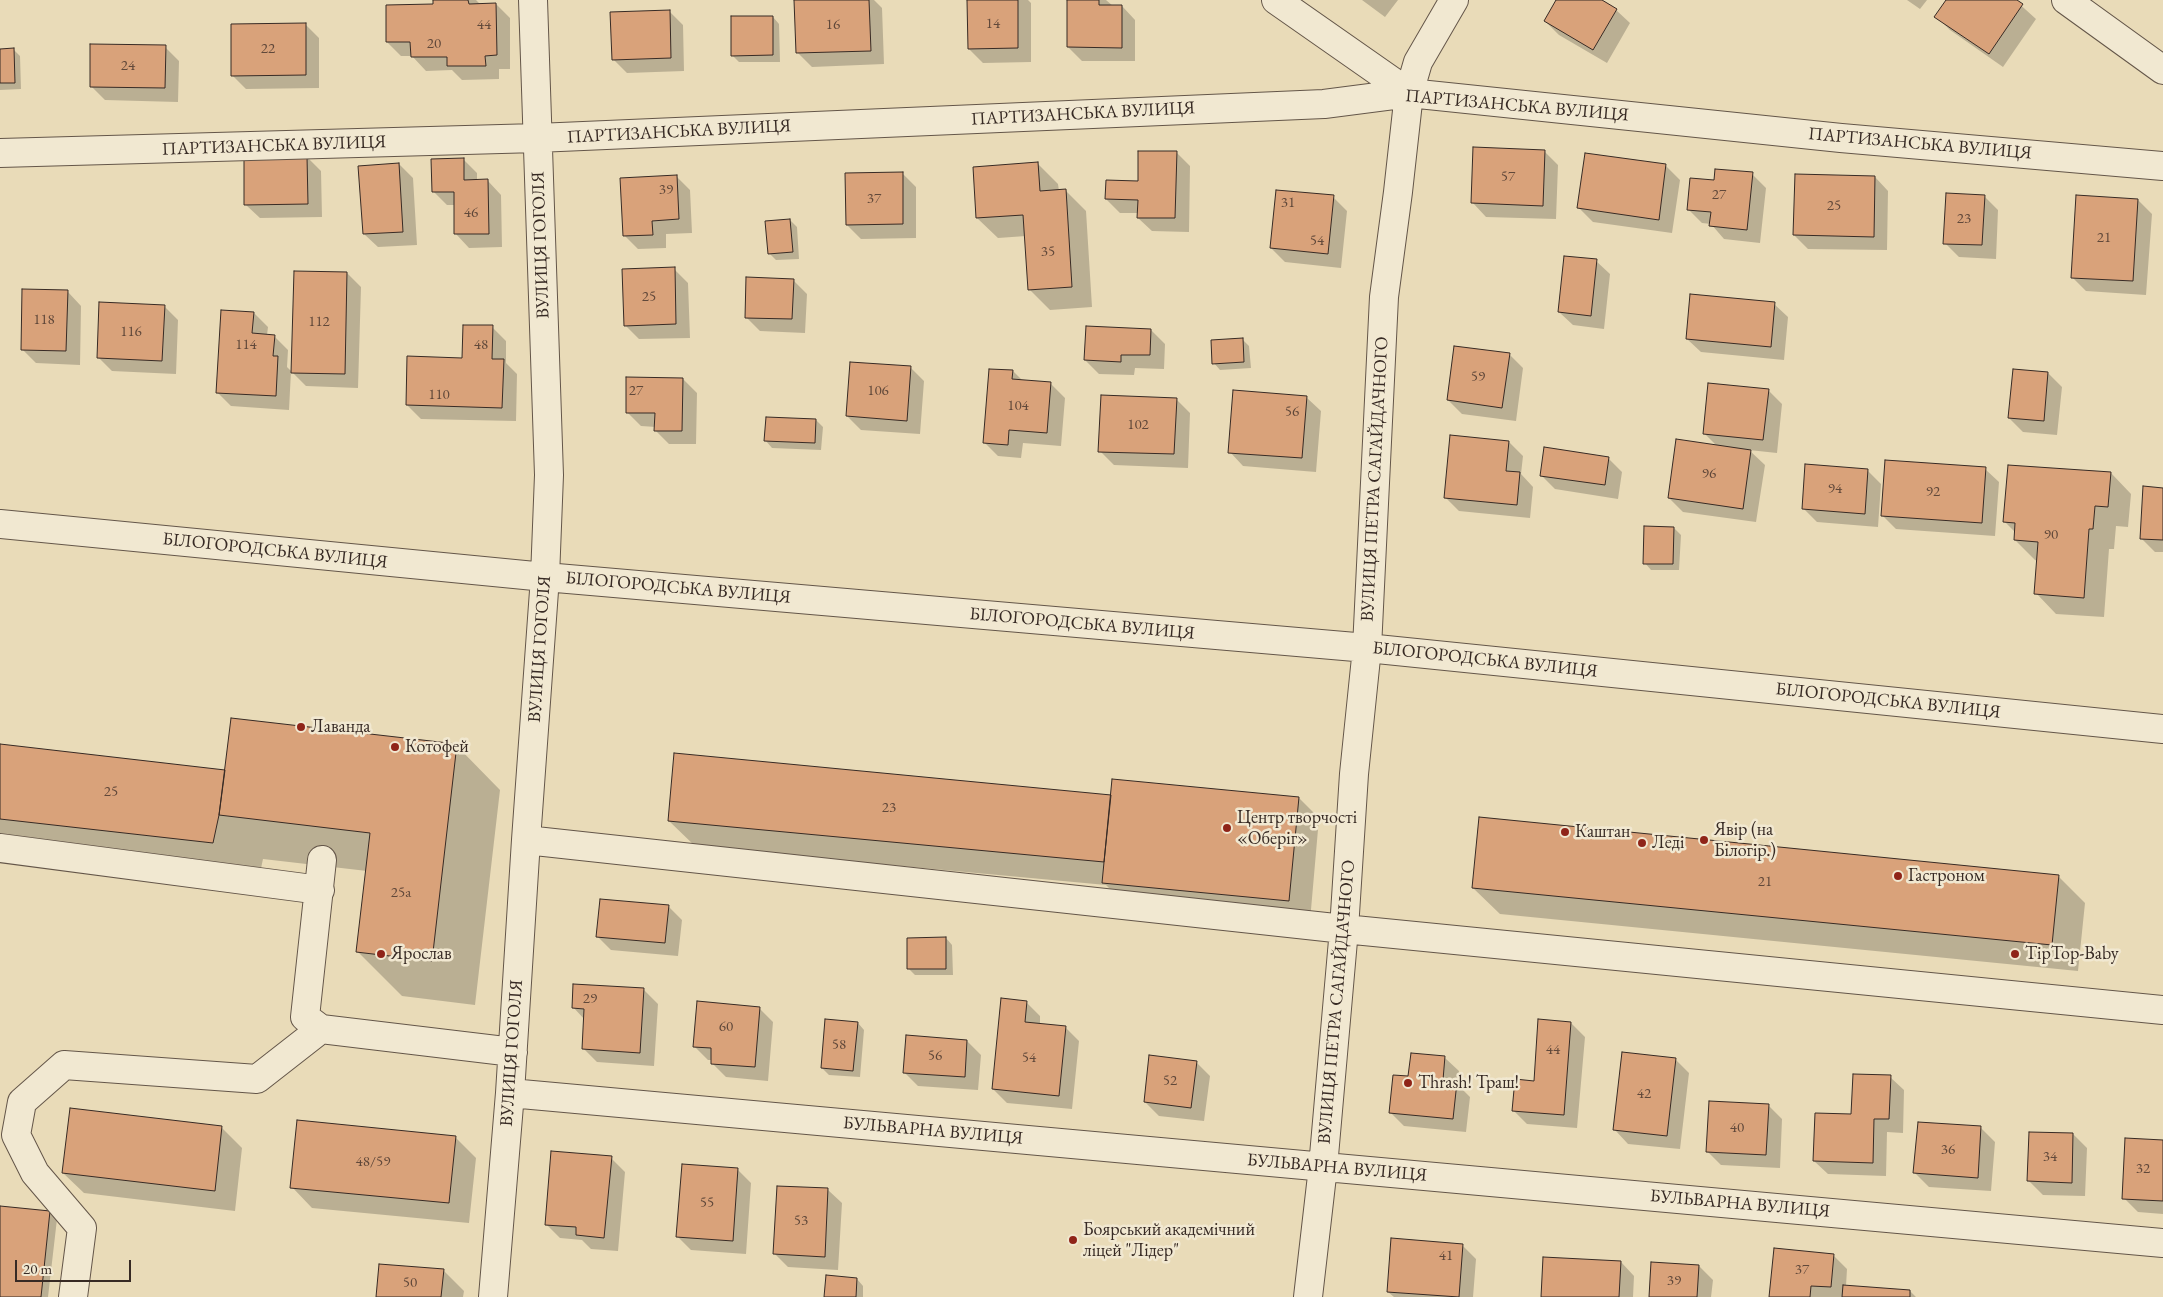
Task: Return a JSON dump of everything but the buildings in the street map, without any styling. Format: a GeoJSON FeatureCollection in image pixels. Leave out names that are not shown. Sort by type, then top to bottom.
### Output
{"type":"FeatureCollection","features":[{"type":"Feature","properties":{"kind":"street","name":"ВУЛИЦЯ ГОГОЛЯ"},"geometry":{"type":"LineString","coordinates":[[493,1297],[513,1052],[545,577],[549,475],[533,0]]}},
{"type":"Feature","properties":{"kind":"street"},"geometry":{"type":"LineString","coordinates":[[1276,0],[1409,93]]}},
{"type":"Feature","properties":{"kind":"street","name":"ВУЛИЦЯ ПЕТРА САГАЙДАЧНОГО"},"geometry":{"type":"LineString","coordinates":[[1308,1297],[1323,1167],[1344,929],[1354,774],[1366,648],[1384,297],[1409,93],[1418,62],[1454,0]]}},
{"type":"Feature","properties":{"kind":"street"},"geometry":{"type":"LineString","coordinates":[[2066,0],[2163,70]]}},
{"type":"Feature","properties":{"kind":"street","name":"ПАРТИЗАНСЬКА ВУЛИЦЯ"},"geometry":{"type":"LineString","coordinates":[[0,153],[537,138],[1324,104],[1409,93],[1841,138],[2163,166]]}},
{"type":"Feature","properties":{"kind":"street","name":"БІЛОГОРОДСЬКА ВУЛИЦЯ"},"geometry":{"type":"LineString","coordinates":[[0,524],[545,577],[1366,648],[2163,729]]}},
{"type":"Feature","properties":{"kind":"street"},"geometry":{"type":"LineString","coordinates":[[526,840],[1344,929],[2163,1010]]}},
{"type":"Feature","properties":{"kind":"street"},"geometry":{"type":"LineString","coordinates":[[0,848],[320,890]]}},
{"type":"Feature","properties":{"kind":"street"},"geometry":{"type":"LineString","coordinates":[[322,860],[305,1017],[321,1029],[513,1052]]}},
{"type":"Feature","properties":{"kind":"street"},"geometry":{"type":"LineString","coordinates":[[74,1297],[82,1228],[35,1174],[16,1135],[22,1102],[64,1066],[257,1079],[321,1029]]}},
{"type":"Feature","properties":{"kind":"street","name":"БУЛЬВАРНА ВУЛИЦЯ"},"geometry":{"type":"LineString","coordinates":[[510,1093],[2163,1243]]}},
{"type":"Feature","properties":{"kind":"place","name":"Лаванда"},"geometry":{"type":"Point","coordinates":[301,727]}},
{"type":"Feature","properties":{"kind":"place","name":"Котофей"},"geometry":{"type":"Point","coordinates":[395,747]}},
{"type":"Feature","properties":{"kind":"place","name":"Центр творчості «Оберіг»"},"geometry":{"type":"Point","coordinates":[1227,828]}},
{"type":"Feature","properties":{"kind":"place","name":"Каштан"},"geometry":{"type":"Point","coordinates":[1565,832]}},
{"type":"Feature","properties":{"kind":"place","name":"Явір (на Білогір.)"},"geometry":{"type":"Point","coordinates":[1704,840]}},
{"type":"Feature","properties":{"kind":"place","name":"Леді"},"geometry":{"type":"Point","coordinates":[1642,843]}},
{"type":"Feature","properties":{"kind":"place","name":"Гастроном"},"geometry":{"type":"Point","coordinates":[1898,876]}},
{"type":"Feature","properties":{"kind":"place","name":"Ярослав"},"geometry":{"type":"Point","coordinates":[381,954]}},
{"type":"Feature","properties":{"kind":"place","name":"TipTop-Baby"},"geometry":{"type":"Point","coordinates":[2015,954]}},
{"type":"Feature","properties":{"kind":"place","name":"Thrash! Траш!"},"geometry":{"type":"Point","coordinates":[1408,1083]}},
{"type":"Feature","properties":{"kind":"place","name":"Боярський академічний ліцей \"Лідер\""},"geometry":{"type":"Point","coordinates":[1073,1240]}}]}
